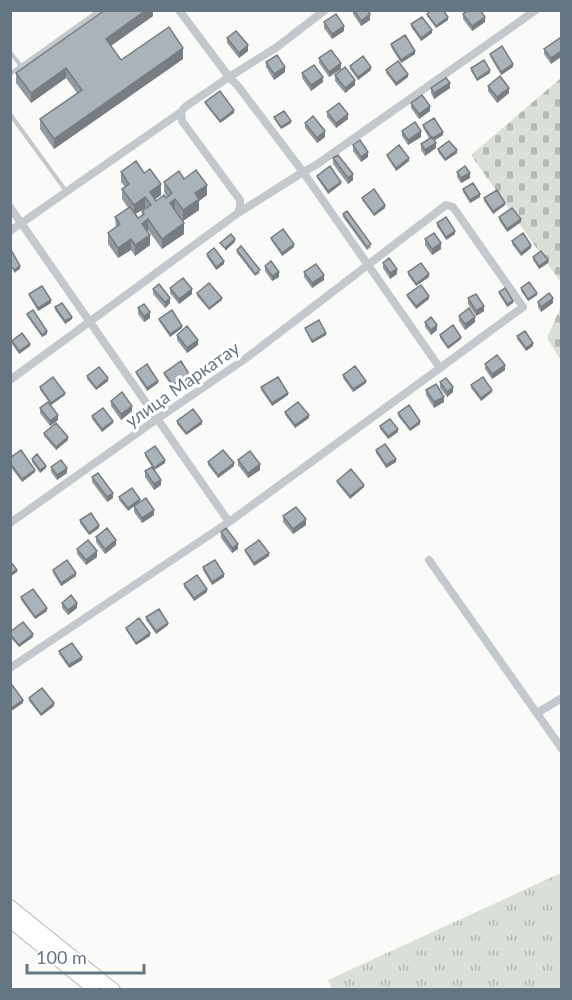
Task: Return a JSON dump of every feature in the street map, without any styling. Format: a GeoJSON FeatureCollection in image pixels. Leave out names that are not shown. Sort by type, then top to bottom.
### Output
{"type":"FeatureCollection","features":[{"type":"Feature","properties":{"kind":"main road"},"geometry":{"type":"LineString","coordinates":[[10,906],[114,990]]}},
{"type":"Feature","properties":{"kind":"main road"},"geometry":{"type":"LineString","coordinates":[[10,921],[95,990]]}},
{"type":"Feature","properties":{"kind":"street"},"geometry":{"type":"LineString","coordinates":[[12,665],[229,522],[440,368],[303,172],[179,10]]}},
{"type":"Feature","properties":{"kind":"street"},"geometry":{"type":"LineString","coordinates":[[10,231],[229,77],[277,47],[326,10]]}},
{"type":"Feature","properties":{"kind":"street"},"geometry":{"type":"LineString","coordinates":[[10,380],[238,213],[316,165],[536,10]]}},
{"type":"Feature","properties":{"kind":"street"},"geometry":{"type":"LineString","coordinates":[[181,112],[182,121],[240,200],[238,213]]}},
{"type":"Feature","properties":{"kind":"street","name":"улица Маркатау"},"geometry":{"type":"LineString","coordinates":[[10,523],[245,359],[446,205],[453,207],[523,307],[440,368]]}},
{"type":"Feature","properties":{"kind":"street"},"geometry":{"type":"LineString","coordinates":[[10,207],[229,522]]}},
{"type":"Feature","properties":{"kind":"street"},"geometry":{"type":"LineString","coordinates":[[429,560],[561,748]]}},
{"type":"Feature","properties":{"kind":"street"},"geometry":{"type":"LineString","coordinates":[[537,713],[561,698]]}},
{"type":"Feature","properties":{"kind":"lane"},"geometry":{"type":"LineString","coordinates":[[10,74],[100,10]]}},
{"type":"Feature","properties":{"kind":"lane"},"geometry":{"type":"LineString","coordinates":[[10,52],[21,66]]}},
{"type":"Feature","properties":{"kind":"lane"},"geometry":{"type":"LineString","coordinates":[[10,114],[66,191]]}},
{"type":"Feature","properties":{"kind":"green space"},"geometry":{"type":"Polygon","coordinates":[[[561,78],[561,283],[471,155],[561,78]]]}},
{"type":"Feature","properties":{"kind":"green space"},"geometry":{"type":"Polygon","coordinates":[[[561,306],[561,361],[547,338],[561,306]]]}},
{"type":"Feature","properties":{"kind":"green space"},"geometry":{"type":"Polygon","coordinates":[[[561,873],[561,989],[332,989],[328,980],[561,873]]]}},
{"type":"Feature","properties":{"kind":"building"},"geometry":{"type":"Polygon","coordinates":[[[105,10],[146,10],[106,39],[121,60],[169,27],[183,48],[54,139],[40,119],[82,90],[66,68],[31,93],[16,73],[105,10]]]}},
{"type":"Feature","properties":{"kind":"building"},"geometry":{"type":"Polygon","coordinates":[[[354,10],[367,10],[370,14],[361,21],[354,10]]]}},
{"type":"Feature","properties":{"kind":"building"},"geometry":{"type":"Polygon","coordinates":[[[431,10],[443,10],[448,17],[436,26],[427,14],[431,10]]]}},
{"type":"Feature","properties":{"kind":"building"},"geometry":{"type":"Polygon","coordinates":[[[468,10],[480,10],[485,17],[472,26],[463,14],[468,10]]]}},
{"type":"Feature","properties":{"kind":"building"},"geometry":{"type":"Polygon","coordinates":[[[336,14],[344,26],[332,34],[324,22],[336,14]]]}},
{"type":"Feature","properties":{"kind":"building"},"geometry":{"type":"Polygon","coordinates":[[[422,17],[432,30],[421,38],[411,24],[422,17]]]}},
{"type":"Feature","properties":{"kind":"building"},"geometry":{"type":"Polygon","coordinates":[[[236,31],[248,45],[239,53],[227,38],[236,31]]]}},
{"type":"Feature","properties":{"kind":"building"},"geometry":{"type":"Polygon","coordinates":[[[405,35],[415,51],[401,60],[391,44],[405,35]]]}},
{"type":"Feature","properties":{"kind":"building"},"geometry":{"type":"Polygon","coordinates":[[[560,38],[561,51],[551,58],[544,49],[560,38]]]}},
{"type":"Feature","properties":{"kind":"building"},"geometry":{"type":"Polygon","coordinates":[[[502,46],[513,64],[501,72],[490,54],[502,46]]]}},
{"type":"Feature","properties":{"kind":"building"},"geometry":{"type":"Polygon","coordinates":[[[331,50],[341,63],[329,72],[319,58],[331,50]]]}},
{"type":"Feature","properties":{"kind":"building"},"geometry":{"type":"Polygon","coordinates":[[[277,55],[285,67],[274,74],[266,62],[277,55]]]}},
{"type":"Feature","properties":{"kind":"building"},"geometry":{"type":"Polygon","coordinates":[[[363,56],[371,67],[358,77],[350,66],[363,56]]]}},
{"type":"Feature","properties":{"kind":"building"},"geometry":{"type":"Polygon","coordinates":[[[484,60],[490,70],[477,79],[471,68],[484,60]]]}},
{"type":"Feature","properties":{"kind":"building"},"geometry":{"type":"Polygon","coordinates":[[[398,61],[408,74],[396,83],[386,70],[398,61]]]}},
{"type":"Feature","properties":{"kind":"building"},"geometry":{"type":"Polygon","coordinates":[[[314,65],[323,77],[311,85],[302,73],[314,65]]]}},
{"type":"Feature","properties":{"kind":"building"},"geometry":{"type":"Polygon","coordinates":[[[345,67],[355,80],[345,88],[335,75],[345,67]]]}},
{"type":"Feature","properties":{"kind":"building"},"geometry":{"type":"Polygon","coordinates":[[[500,76],[509,88],[497,97],[488,86],[500,76]]]}},
{"type":"Feature","properties":{"kind":"building"},"geometry":{"type":"Polygon","coordinates":[[[446,78],[450,83],[434,93],[431,88],[446,78]]]}},
{"type":"Feature","properties":{"kind":"building"},"geometry":{"type":"Polygon","coordinates":[[[220,91],[234,110],[220,121],[205,102],[220,91]]]}},
{"type":"Feature","properties":{"kind":"building"},"geometry":{"type":"Polygon","coordinates":[[[422,95],[430,106],[419,114],[411,103],[422,95]]]}},
{"type":"Feature","properties":{"kind":"building"},"geometry":{"type":"Polygon","coordinates":[[[339,103],[348,114],[336,123],[327,112],[339,103]]]}},
{"type":"Feature","properties":{"kind":"building"},"geometry":{"type":"Polygon","coordinates":[[[284,111],[291,121],[281,127],[274,117],[284,111]]]}},
{"type":"Feature","properties":{"kind":"building"},"geometry":{"type":"Polygon","coordinates":[[[313,116],[325,131],[317,138],[305,123],[313,116]]]}},
{"type":"Feature","properties":{"kind":"building"},"geometry":{"type":"Polygon","coordinates":[[[434,118],[443,132],[433,138],[423,125],[434,118]]]}},
{"type":"Feature","properties":{"kind":"building"},"geometry":{"type":"Polygon","coordinates":[[[415,122],[421,131],[408,140],[402,131],[415,122]]]}},
{"type":"Feature","properties":{"kind":"building"},"geometry":{"type":"Polygon","coordinates":[[[432,137],[436,143],[425,150],[421,144],[432,137]]]}},
{"type":"Feature","properties":{"kind":"building"},"geometry":{"type":"Polygon","coordinates":[[[360,140],[368,152],[361,157],[353,145],[360,140]]]}},
{"type":"Feature","properties":{"kind":"building"},"geometry":{"type":"Polygon","coordinates":[[[449,141],[457,150],[445,159],[438,149],[449,141]]]}},
{"type":"Feature","properties":{"kind":"building"},"geometry":{"type":"Polygon","coordinates":[[[399,145],[409,158],[396,168],[387,155],[399,145]]]}},
{"type":"Feature","properties":{"kind":"building"},"geometry":{"type":"Polygon","coordinates":[[[338,155],[353,174],[348,178],[333,158],[338,155]]]}},
{"type":"Feature","properties":{"kind":"building"},"geometry":{"type":"Polygon","coordinates":[[[136,161],[144,173],[150,169],[161,184],[150,192],[156,201],[172,193],[164,182],[179,171],[184,179],[196,170],[207,185],[195,193],[199,199],[183,210],[175,199],[170,203],[184,223],[162,239],[148,219],[142,224],[150,235],[135,245],[131,239],[118,248],[108,233],[120,224],[115,217],[130,207],[138,218],[144,214],[142,211],[151,205],[145,197],[134,205],[122,189],[129,184],[121,172],[136,161]]]}},
{"type":"Feature","properties":{"kind":"building"},"geometry":{"type":"Polygon","coordinates":[[[330,166],[341,182],[328,191],[317,176],[330,166]]]}},
{"type":"Feature","properties":{"kind":"building"},"geometry":{"type":"Polygon","coordinates":[[[465,166],[470,173],[461,178],[457,172],[465,166]]]}},
{"type":"Feature","properties":{"kind":"building"},"geometry":{"type":"Polygon","coordinates":[[[473,183],[480,194],[470,200],[463,189],[473,183]]]}},
{"type":"Feature","properties":{"kind":"building"},"geometry":{"type":"Polygon","coordinates":[[[374,189],[385,205],[374,214],[362,198],[374,189]]]}},
{"type":"Feature","properties":{"kind":"building"},"geometry":{"type":"Polygon","coordinates":[[[497,190],[505,203],[493,211],[484,198],[497,190]]]}},
{"type":"Feature","properties":{"kind":"building"},"geometry":{"type":"Polygon","coordinates":[[[512,208],[521,219],[507,229],[499,217],[512,208]]]}},
{"type":"Feature","properties":{"kind":"building"},"geometry":{"type":"Polygon","coordinates":[[[347,211],[371,244],[367,247],[343,214],[347,211]]]}},
{"type":"Feature","properties":{"kind":"building"},"geometry":{"type":"Polygon","coordinates":[[[446,217],[455,231],[446,237],[437,223],[446,217]]]}},
{"type":"Feature","properties":{"kind":"building"},"geometry":{"type":"Polygon","coordinates":[[[283,229],[294,244],[282,253],[271,238],[283,229]]]}},
{"type":"Feature","properties":{"kind":"building"},"geometry":{"type":"Polygon","coordinates":[[[434,233],[441,243],[432,249],[425,239],[434,233]]]}},
{"type":"Feature","properties":{"kind":"building"},"geometry":{"type":"Polygon","coordinates":[[[523,233],[531,245],[521,253],[512,241],[523,233]]]}},
{"type":"Feature","properties":{"kind":"building"},"geometry":{"type":"Polygon","coordinates":[[[231,234],[235,239],[225,248],[220,243],[231,234]]]}},
{"type":"Feature","properties":{"kind":"building"},"geometry":{"type":"Polygon","coordinates":[[[241,246],[260,270],[255,274],[237,250],[241,246]]]}},
{"type":"Feature","properties":{"kind":"building"},"geometry":{"type":"Polygon","coordinates":[[[10,248],[20,266],[14,270],[10,265],[10,248]]]}},
{"type":"Feature","properties":{"kind":"building"},"geometry":{"type":"Polygon","coordinates":[[[214,248],[224,261],[216,267],[207,254],[214,248]]]}},
{"type":"Feature","properties":{"kind":"building"},"geometry":{"type":"Polygon","coordinates":[[[541,251],[548,260],[539,266],[533,257],[541,251]]]}},
{"type":"Feature","properties":{"kind":"building"},"geometry":{"type":"Polygon","coordinates":[[[389,258],[397,269],[390,273],[383,263],[389,258]]]}},
{"type":"Feature","properties":{"kind":"building"},"geometry":{"type":"Polygon","coordinates":[[[271,261],[279,272],[272,276],[265,266],[271,261]]]}},
{"type":"Feature","properties":{"kind":"building"},"geometry":{"type":"Polygon","coordinates":[[[421,263],[429,274],[416,284],[408,272],[421,263]]]}},
{"type":"Feature","properties":{"kind":"building"},"geometry":{"type":"Polygon","coordinates":[[[316,264],[324,275],[312,283],[304,272],[316,264]]]}},
{"type":"Feature","properties":{"kind":"building"},"geometry":{"type":"Polygon","coordinates":[[[183,278],[192,289],[179,299],[170,288],[183,278]]]}},
{"type":"Feature","properties":{"kind":"building"},"geometry":{"type":"Polygon","coordinates":[[[529,282],[537,293],[528,299],[521,288],[529,282]]]}},
{"type":"Feature","properties":{"kind":"building"},"geometry":{"type":"Polygon","coordinates":[[[209,283],[222,298],[209,308],[197,293],[209,283]]]}},
{"type":"Feature","properties":{"kind":"building"},"geometry":{"type":"Polygon","coordinates":[[[159,284],[170,298],[165,302],[153,289],[159,284]]]}},
{"type":"Feature","properties":{"kind":"building"},"geometry":{"type":"Polygon","coordinates":[[[421,285],[429,296],[416,306],[407,295],[421,285]]]}},
{"type":"Feature","properties":{"kind":"building"},"geometry":{"type":"Polygon","coordinates":[[[42,286],[51,300],[38,308],[29,294],[42,286]]]}},
{"type":"Feature","properties":{"kind":"building"},"geometry":{"type":"Polygon","coordinates":[[[505,288],[513,301],[507,304],[499,292],[505,288]]]}},
{"type":"Feature","properties":{"kind":"building"},"geometry":{"type":"Polygon","coordinates":[[[549,293],[553,298],[541,307],[538,302],[549,293]]]}},
{"type":"Feature","properties":{"kind":"building"},"geometry":{"type":"Polygon","coordinates":[[[476,294],[484,306],[476,311],[468,298],[476,294]]]}},
{"type":"Feature","properties":{"kind":"building"},"geometry":{"type":"Polygon","coordinates":[[[62,303],[72,317],[65,321],[55,307],[62,303]]]}},
{"type":"Feature","properties":{"kind":"building"},"geometry":{"type":"Polygon","coordinates":[[[144,304],[150,312],[144,316],[138,308],[144,304]]]}},
{"type":"Feature","properties":{"kind":"building"},"geometry":{"type":"Polygon","coordinates":[[[469,308],[475,317],[465,324],[459,316],[469,308]]]}},
{"type":"Feature","properties":{"kind":"building"},"geometry":{"type":"Polygon","coordinates":[[[33,310],[47,331],[42,335],[27,314],[33,310]]]}},
{"type":"Feature","properties":{"kind":"building"},"geometry":{"type":"Polygon","coordinates":[[[172,310],[182,326],[170,334],[159,319],[172,310]]]}},
{"type":"Feature","properties":{"kind":"building"},"geometry":{"type":"Polygon","coordinates":[[[431,317],[437,325],[431,330],[425,322],[431,317]]]}},
{"type":"Feature","properties":{"kind":"building"},"geometry":{"type":"Polygon","coordinates":[[[319,320],[326,333],[312,341],[305,328],[319,320]]]}},
{"type":"Feature","properties":{"kind":"building"},"geometry":{"type":"Polygon","coordinates":[[[453,325],[461,337],[448,347],[440,335],[453,325]]]}},
{"type":"Feature","properties":{"kind":"building"},"geometry":{"type":"Polygon","coordinates":[[[187,326],[198,340],[187,348],[177,335],[187,326]]]}},
{"type":"Feature","properties":{"kind":"building"},"geometry":{"type":"Polygon","coordinates":[[[525,331],[533,343],[526,348],[517,336],[525,331]]]}},
{"type":"Feature","properties":{"kind":"building"},"geometry":{"type":"Polygon","coordinates":[[[22,333],[30,344],[19,351],[12,341],[22,333]]]}},
{"type":"Feature","properties":{"kind":"building"},"geometry":{"type":"Polygon","coordinates":[[[497,355],[505,365],[492,374],[485,364],[497,355]]]}},
{"type":"Feature","properties":{"kind":"building"},"geometry":{"type":"Polygon","coordinates":[[[181,361],[189,374],[173,385],[164,373],[181,361]]]}},
{"type":"Feature","properties":{"kind":"building"},"geometry":{"type":"Polygon","coordinates":[[[147,364],[158,381],[147,388],[136,372],[147,364]]]}},
{"type":"Feature","properties":{"kind":"building"},"geometry":{"type":"Polygon","coordinates":[[[355,366],[366,381],[353,389],[343,375],[355,366]]]}},
{"type":"Feature","properties":{"kind":"building"},"geometry":{"type":"Polygon","coordinates":[[[99,367],[108,378],[96,388],[87,376],[99,367]]]}},
{"type":"Feature","properties":{"kind":"building"},"geometry":{"type":"Polygon","coordinates":[[[53,377],[65,393],[51,403],[40,387],[53,377]]]}},
{"type":"Feature","properties":{"kind":"building"},"geometry":{"type":"Polygon","coordinates":[[[278,377],[288,393],[272,403],[261,387],[278,377]]]}},
{"type":"Feature","properties":{"kind":"building"},"geometry":{"type":"Polygon","coordinates":[[[483,377],[492,390],[481,398],[471,385],[483,377]]]}},
{"type":"Feature","properties":{"kind":"building"},"geometry":{"type":"Polygon","coordinates":[[[446,378],[453,387],[447,392],[440,382],[446,378]]]}},
{"type":"Feature","properties":{"kind":"building"},"geometry":{"type":"Polygon","coordinates":[[[436,384],[444,397],[434,402],[426,390],[436,384]]]}},
{"type":"Feature","properties":{"kind":"building"},"geometry":{"type":"Polygon","coordinates":[[[122,392],[132,406],[121,414],[111,401],[122,392]]]}},
{"type":"Feature","properties":{"kind":"building"},"geometry":{"type":"Polygon","coordinates":[[[48,402],[58,415],[50,421],[40,408],[48,402]]]}},
{"type":"Feature","properties":{"kind":"building"},"geometry":{"type":"Polygon","coordinates":[[[298,402],[309,415],[295,425],[285,412],[298,402]]]}},
{"type":"Feature","properties":{"kind":"building"},"geometry":{"type":"Polygon","coordinates":[[[409,405],[420,421],[410,429],[398,413],[409,405]]]}},
{"type":"Feature","properties":{"kind":"building"},"geometry":{"type":"Polygon","coordinates":[[[103,408],[113,421],[102,429],[92,416],[103,408]]]}},
{"type":"Feature","properties":{"kind":"building"},"geometry":{"type":"Polygon","coordinates":[[[193,409],[202,421],[186,433],[177,421],[193,409]]]}},
{"type":"Feature","properties":{"kind":"building"},"geometry":{"type":"Polygon","coordinates":[[[390,419],[398,429],[388,436],[380,426],[390,419]]]}},
{"type":"Feature","properties":{"kind":"building"},"geometry":{"type":"Polygon","coordinates":[[[56,423],[68,437],[56,447],[44,433],[56,423]]]}},
{"type":"Feature","properties":{"kind":"building"},"geometry":{"type":"Polygon","coordinates":[[[385,444],[396,459],[386,465],[376,450],[385,444]]]}},
{"type":"Feature","properties":{"kind":"building"},"geometry":{"type":"Polygon","coordinates":[[[155,446],[165,460],[154,468],[145,453],[155,446]]]}},
{"type":"Feature","properties":{"kind":"building"},"geometry":{"type":"Polygon","coordinates":[[[21,450],[35,470],[22,479],[10,463],[10,458],[21,450]]]}},
{"type":"Feature","properties":{"kind":"building"},"geometry":{"type":"Polygon","coordinates":[[[223,450],[234,463],[218,475],[208,462],[223,450]]]}},
{"type":"Feature","properties":{"kind":"building"},"geometry":{"type":"Polygon","coordinates":[[[250,451],[260,464],[248,473],[238,460],[250,451]]]}},
{"type":"Feature","properties":{"kind":"building"},"geometry":{"type":"Polygon","coordinates":[[[37,454],[46,466],[40,470],[32,459],[37,454]]]}},
{"type":"Feature","properties":{"kind":"building"},"geometry":{"type":"Polygon","coordinates":[[[61,460],[67,468],[57,475],[51,467],[61,460]]]}},
{"type":"Feature","properties":{"kind":"building"},"geometry":{"type":"Polygon","coordinates":[[[152,467],[161,480],[154,484],[145,471],[152,467]]]}},
{"type":"Feature","properties":{"kind":"building"},"geometry":{"type":"Polygon","coordinates":[[[351,469],[364,485],[350,496],[337,481],[351,469]]]}},
{"type":"Feature","properties":{"kind":"building"},"geometry":{"type":"Polygon","coordinates":[[[98,473],[113,493],[107,497],[92,477],[98,473]]]}},
{"type":"Feature","properties":{"kind":"building"},"geometry":{"type":"Polygon","coordinates":[[[132,488],[140,499],[128,508],[119,497],[132,488]]]}},
{"type":"Feature","properties":{"kind":"building"},"geometry":{"type":"Polygon","coordinates":[[[146,498],[154,510],[142,518],[134,506],[146,498]]]}},
{"type":"Feature","properties":{"kind":"building"},"geometry":{"type":"Polygon","coordinates":[[[296,507],[306,519],[293,529],[283,516],[296,507]]]}},
{"type":"Feature","properties":{"kind":"building"},"geometry":{"type":"Polygon","coordinates":[[[91,513],[99,525],[89,533],[80,520],[91,513]]]}},
{"type":"Feature","properties":{"kind":"building"},"geometry":{"type":"Polygon","coordinates":[[[107,528],[116,540],[105,549],[96,537],[107,528]]]}},
{"type":"Feature","properties":{"kind":"building"},"geometry":{"type":"Polygon","coordinates":[[[226,528],[238,544],[232,548],[221,532],[226,528]]]}},
{"type":"Feature","properties":{"kind":"building"},"geometry":{"type":"Polygon","coordinates":[[[88,540],[97,551],[86,560],[77,549],[88,540]]]}},
{"type":"Feature","properties":{"kind":"building"},"geometry":{"type":"Polygon","coordinates":[[[259,540],[269,553],[254,563],[245,550],[259,540]]]}},
{"type":"Feature","properties":{"kind":"building"},"geometry":{"type":"Polygon","coordinates":[[[67,560],[76,573],[61,583],[53,570],[67,560]]]}},
{"type":"Feature","properties":{"kind":"building"},"geometry":{"type":"Polygon","coordinates":[[[215,560],[224,574],[212,582],[203,567],[215,560]]]}},
{"type":"Feature","properties":{"kind":"building"},"geometry":{"type":"Polygon","coordinates":[[[10,561],[17,570],[10,574],[10,561]]]}},
{"type":"Feature","properties":{"kind":"building"},"geometry":{"type":"Polygon","coordinates":[[[197,575],[207,589],[194,598],[184,584],[197,575]]]}},
{"type":"Feature","properties":{"kind":"building"},"geometry":{"type":"Polygon","coordinates":[[[33,589],[47,608],[35,617],[21,597],[33,589]]]}},
{"type":"Feature","properties":{"kind":"building"},"geometry":{"type":"Polygon","coordinates":[[[71,595],[77,603],[68,610],[62,603],[71,595]]]}},
{"type":"Feature","properties":{"kind":"building"},"geometry":{"type":"Polygon","coordinates":[[[159,609],[168,623],[156,631],[146,617],[159,609]]]}},
{"type":"Feature","properties":{"kind":"building"},"geometry":{"type":"Polygon","coordinates":[[[139,618],[150,633],[136,643],[126,628],[139,618]]]}},
{"type":"Feature","properties":{"kind":"building"},"geometry":{"type":"Polygon","coordinates":[[[23,622],[33,634],[19,645],[10,632],[23,622]]]}},
{"type":"Feature","properties":{"kind":"building"},"geometry":{"type":"Polygon","coordinates":[[[72,643],[82,657],[69,665],[59,651],[72,643]]]}},
{"type":"Feature","properties":{"kind":"building"},"geometry":{"type":"Polygon","coordinates":[[[12,685],[23,700],[10,709],[10,686],[12,685]]]}},
{"type":"Feature","properties":{"kind":"building"},"geometry":{"type":"Polygon","coordinates":[[[42,688],[54,703],[41,714],[29,698],[42,688]]]}}]}
